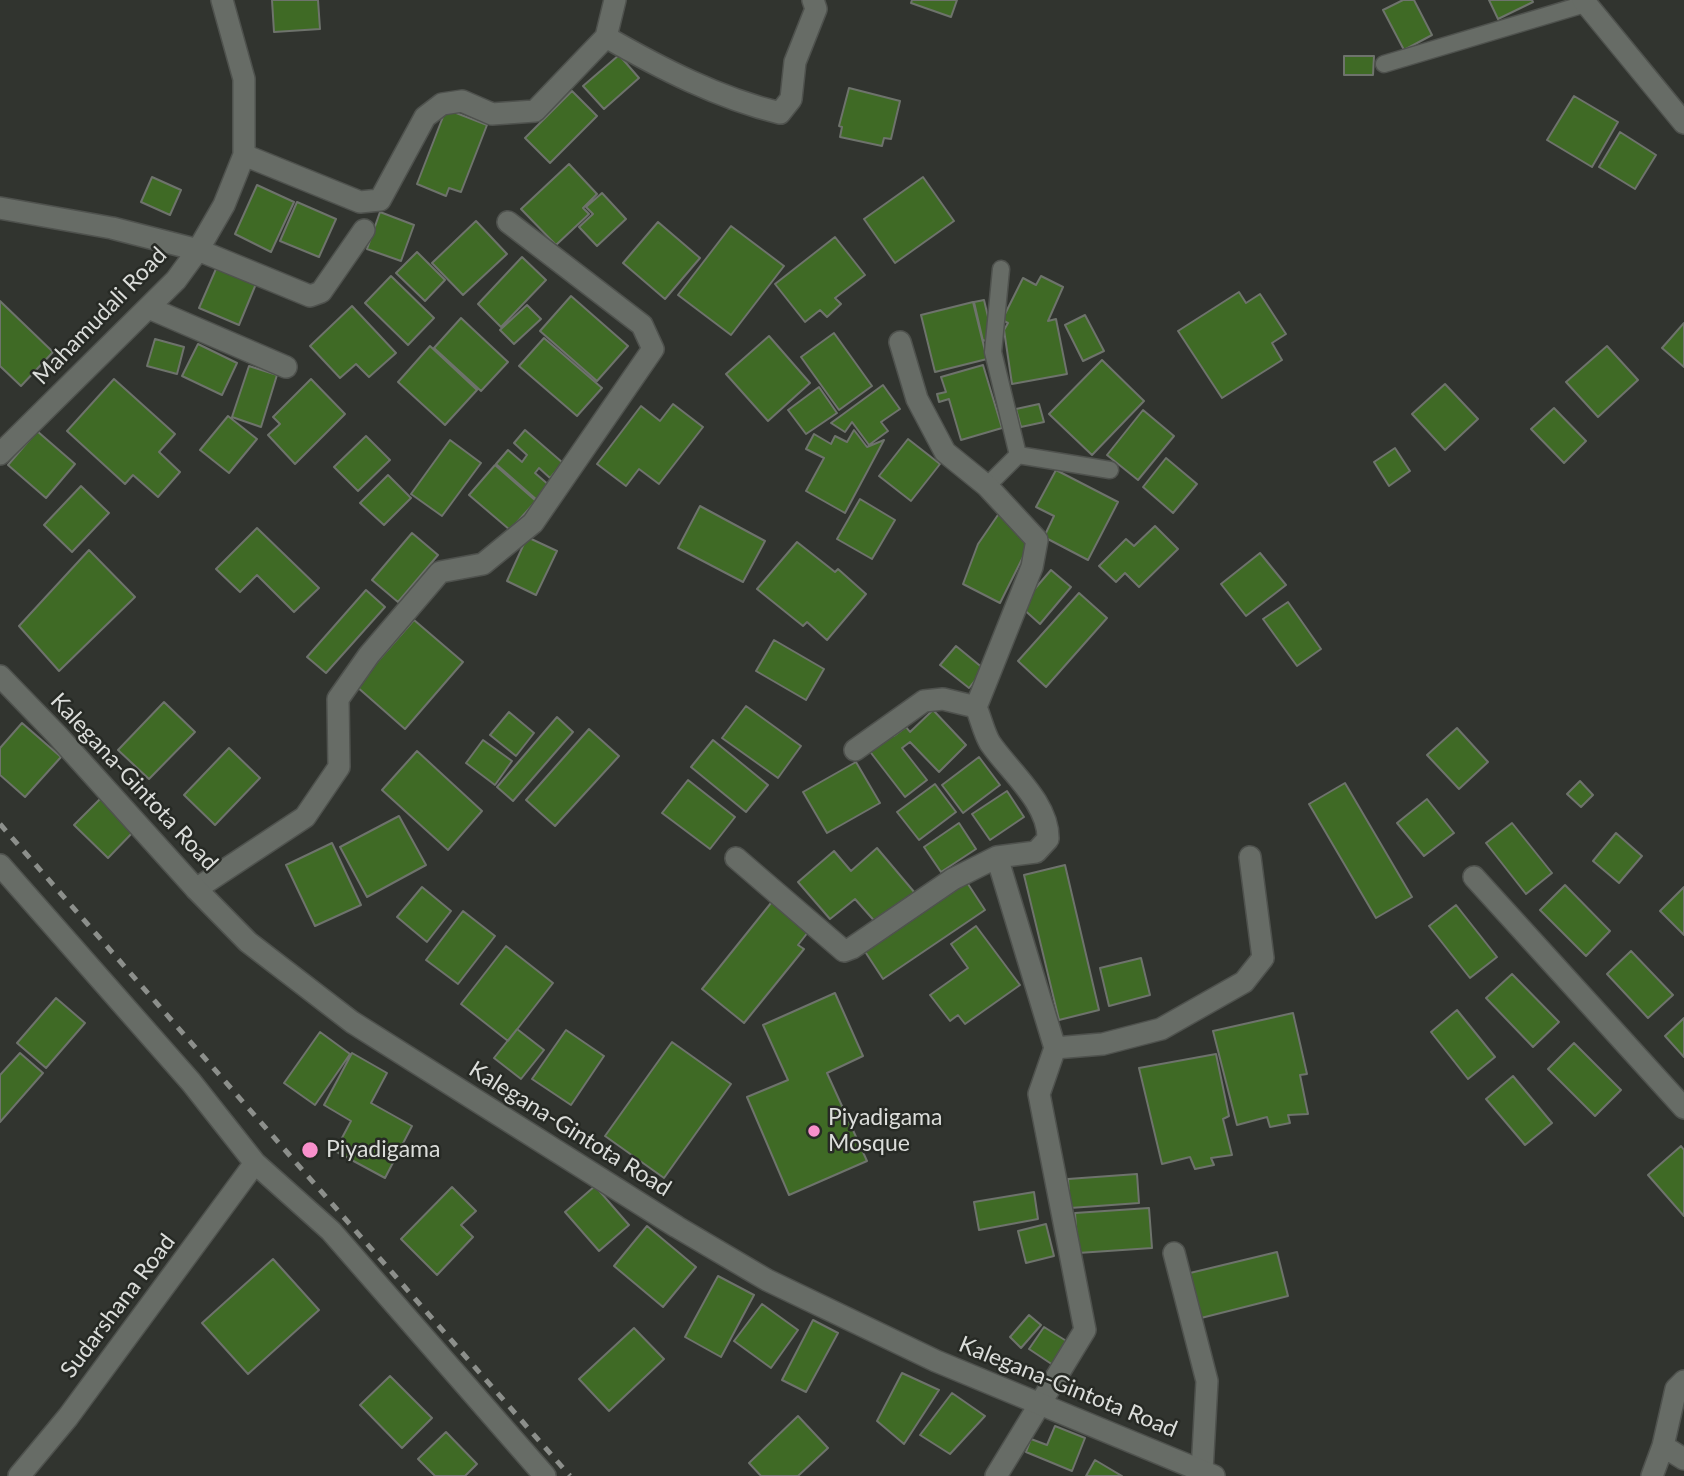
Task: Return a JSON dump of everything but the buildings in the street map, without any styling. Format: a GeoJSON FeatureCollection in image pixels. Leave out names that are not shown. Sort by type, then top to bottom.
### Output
{"type":"FeatureCollection","features":[{"type":"Feature","properties":{"kind":"street","name":"Mahamudali Road"},"geometry":{"type":"LineString","coordinates":[[0,454],[176,280],[198,250],[224,205],[244,155],[244,79],[222,0]]}},
{"type":"Feature","properties":{"kind":"street"},"geometry":{"type":"LineString","coordinates":[[244,155],[360,202],[380,200],[425,117],[442,104],[462,101],[492,114],[535,111],[606,37],[615,0]]}},
{"type":"Feature","properties":{"kind":"street"},"geometry":{"type":"LineString","coordinates":[[606,37],[663,69],[759,108],[780,113],[791,99],[794,62],[816,9],[813,0]]}},
{"type":"Feature","properties":{"kind":"street"},"geometry":{"type":"LineString","coordinates":[[1584,2],[1684,123]]}},
{"type":"Feature","properties":{"kind":"street"},"geometry":{"type":"LineString","coordinates":[[0,208],[112,228],[198,250],[310,296],[321,292],[364,230]]}},
{"type":"Feature","properties":{"kind":"street"},"geometry":{"type":"LineString","coordinates":[[196,889],[305,817],[339,767],[338,699],[369,655],[440,572],[483,564],[533,523],[653,349],[642,325],[508,222]]}},
{"type":"Feature","properties":{"kind":"street"},"geometry":{"type":"LineString","coordinates":[[149,308],[286,366]]}},
{"type":"Feature","properties":{"kind":"street"},"geometry":{"type":"LineString","coordinates":[[736,858],[844,951],[953,880],[997,857],[1036,852],[1048,839],[1049,825],[1028,791],[989,741],[976,707],[1032,566],[1037,540],[987,485],[945,452],[917,400],[900,342]]}},
{"type":"Feature","properties":{"kind":"street","name":"Kalegana-Gintota Road"},"geometry":{"type":"LineString","coordinates":[[0,676],[248,942],[352,1022],[677,1227],[767,1280],[936,1361],[1208,1474]]}},
{"type":"Feature","properties":{"kind":"street"},"geometry":{"type":"LineString","coordinates":[[855,750],[924,701],[943,699],[976,707]]}},
{"type":"Feature","properties":{"kind":"street"},"geometry":{"type":"LineString","coordinates":[[996,1476],[1085,1330],[1039,1094],[1055,1048],[997,857]]}},
{"type":"Feature","properties":{"kind":"street"},"geometry":{"type":"LineString","coordinates":[[1055,1048],[1103,1044],[1161,1029],[1244,982],[1263,958],[1250,857]]}},
{"type":"Feature","properties":{"kind":"street"},"geometry":{"type":"LineString","coordinates":[[0,865],[191,1082],[254,1163],[331,1231],[545,1476]]}},
{"type":"Feature","properties":{"kind":"street"},"geometry":{"type":"LineString","coordinates":[[1474,877],[1684,1108]]}},
{"type":"Feature","properties":{"kind":"street","name":"Sudarshana Road"},"geometry":{"type":"LineString","coordinates":[[19,1476],[76,1406],[254,1163]]}},
{"type":"Feature","properties":{"kind":"street"},"geometry":{"type":"LineString","coordinates":[[1174,1253],[1207,1381],[1208,1474]]}},
{"type":"Feature","properties":{"kind":"street"},"geometry":{"type":"LineString","coordinates":[[1652,1476],[1663,1446],[1676,1389],[1684,1381]]}},
{"type":"Feature","properties":{"kind":"street"},"geometry":{"type":"LineString","coordinates":[[1663,1446],[1684,1459]]}},
{"type":"Feature","properties":{"kind":"lane"},"geometry":{"type":"LineString","coordinates":[[1384,64],[1584,2]]}},
{"type":"Feature","properties":{"kind":"lane"},"geometry":{"type":"LineString","coordinates":[[1001,269],[993,352],[1018,455]]}},
{"type":"Feature","properties":{"kind":"lane"},"geometry":{"type":"LineString","coordinates":[[1018,455],[1110,470]]}},
{"type":"Feature","properties":{"kind":"lane"},"geometry":{"type":"LineString","coordinates":[[987,485],[1018,455]]}},
{"type":"Feature","properties":{"kind":"railway"},"geometry":{"type":"LineString","coordinates":[[0,824],[570,1476]]}},
{"type":"Feature","properties":{"kind":"place","name":"Piyadigama Mosque"},"geometry":{"type":"Point","coordinates":[814,1131]}},
{"type":"Feature","properties":{"kind":"place","name":"Piyadigama"},"geometry":{"type":"Point","coordinates":[310,1150]}}]}
